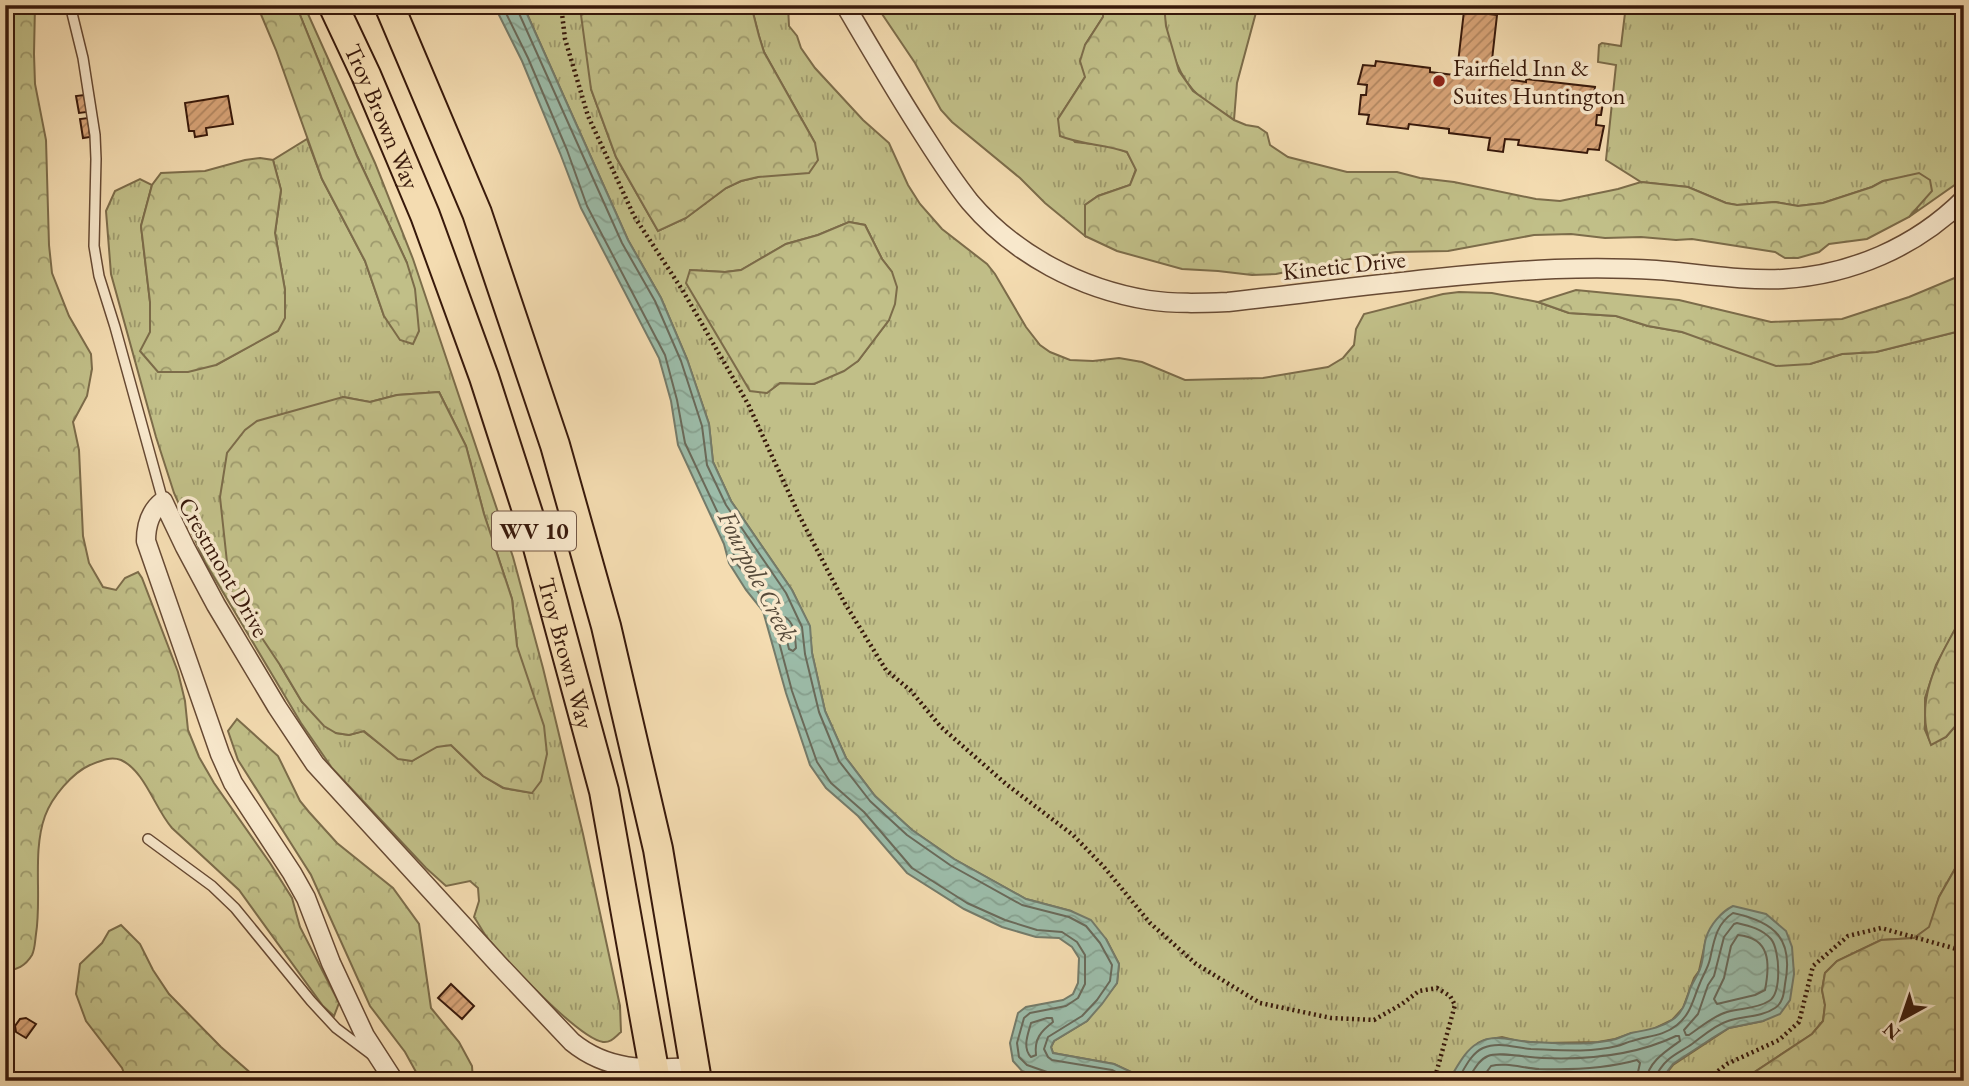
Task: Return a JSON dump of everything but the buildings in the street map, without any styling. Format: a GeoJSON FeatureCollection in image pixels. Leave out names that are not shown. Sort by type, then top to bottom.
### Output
{"type":"FeatureCollection","features":[{"type":"Feature","properties":{"kind":"main road","name":"Troy Brown Way"},"geometry":{"type":"LineString","coordinates":[[333,5],[366,75],[425,215],[484,377],[533,529],[604,791],[656,1075]]}},
{"type":"Feature","properties":{"kind":"main road","name":"Troy Brown Way"},"geometry":{"type":"LineString","coordinates":[[389,5],[477,213],[555,445],[606,626],[658,849],[696,1074]]}},
{"type":"Feature","properties":{"kind":"street","name":"Kinetic Drive"},"geometry":{"type":"LineString","coordinates":[[845,5],[948,172],[972,204],[998,230],[1025,252],[1083,283],[1150,300],[1189,304],[1228,302],[1556,269],[1654,270],[1742,278],[1783,279],[1808,276],[1854,266],[1891,251],[1924,232],[1964,199]]}},
{"type":"Feature","properties":{"kind":"street","name":"Crestmont Drive"},"geometry":{"type":"LineString","coordinates":[[394,1081],[365,1036],[306,898],[233,783],[220,754],[146,541],[149,520],[163,501],[216,605],[295,735],[332,785],[584,1052],[610,1064],[656,1075],[696,1074]]}},
{"type":"Feature","properties":{"kind":"lane"},"geometry":{"type":"LineString","coordinates":[[70,5],[83,58],[95,135],[94,246],[99,276],[163,501]]}},
{"type":"Feature","properties":{"kind":"lane"},"geometry":{"type":"LineString","coordinates":[[148,838],[212,886],[235,908],[311,1002],[336,1028],[379,1059]]}},
{"type":"Feature","properties":{"kind":"path"},"geometry":{"type":"LineString","coordinates":[[561,5],[565,39],[588,116],[634,216],[683,290],[748,404],[837,590],[886,670],[911,691],[941,727],[996,775],[1073,835],[1104,867],[1150,923],[1177,948],[1196,964],[1259,1003],[1331,1018],[1374,1020],[1402,1004],[1419,990],[1437,988],[1450,996],[1455,1004],[1434,1081]]}},
{"type":"Feature","properties":{"kind":"path"},"geometry":{"type":"LineString","coordinates":[[1705,1081],[1727,1064],[1779,1040],[1798,1023],[1813,966],[1847,936],[1881,928],[1964,951]]}},
{"type":"Feature","properties":{"kind":"green space"},"geometry":{"type":"Polygon","coordinates":[[[5,5],[35,5],[35,84],[46,140],[52,273],[69,316],[91,354],[92,369],[87,396],[73,422],[79,450],[83,536],[89,563],[103,587],[116,590],[125,578],[138,572],[142,578],[178,672],[188,730],[199,757],[292,898],[300,927],[339,1003],[334,1016],[323,1006],[239,890],[172,828],[137,773],[117,759],[101,761],[83,769],[63,786],[52,801],[45,816],[39,844],[38,920],[34,950],[24,965],[5,969],[5,5]]]}},
{"type":"Feature","properties":{"kind":"green space"},"geometry":{"type":"Polygon","coordinates":[[[257,5],[296,5],[357,156],[407,263],[415,289],[419,331],[413,344],[400,340],[384,316],[365,261],[322,179],[257,5]]]}},
{"type":"Feature","properties":{"kind":"green space"},"geometry":{"type":"Polygon","coordinates":[[[296,5],[304,5],[375,163],[413,259],[513,557],[583,834],[620,1006],[621,1032],[608,1042],[592,1037],[561,1014],[489,940],[474,917],[479,901],[478,888],[470,881],[446,886],[332,768],[301,723],[205,562],[174,493],[156,437],[111,274],[106,211],[115,191],[140,179],[152,185],[141,226],[150,302],[150,332],[216,365],[277,331],[285,290],[275,233],[281,190],[273,160],[307,139],[322,179],[365,261],[384,316],[407,263],[357,156],[296,5]],[[439,392],[397,395],[370,402],[343,397],[280,665],[302,702],[336,733],[349,735],[363,731],[398,758],[412,761],[437,746],[451,745],[483,776],[503,788],[532,793],[512,599],[484,514],[466,446],[439,392]]]}},
{"type":"Feature","properties":{"kind":"green space"},"geometry":{"type":"Polygon","coordinates":[[[523,5],[601,5],[596,9],[591,89],[616,157],[658,231],[686,218],[726,188],[758,177],[815,143],[764,52],[751,5],[788,5],[789,26],[797,36],[801,48],[815,68],[863,120],[889,143],[920,204],[942,229],[987,264],[1040,345],[1070,360],[1119,358],[1142,362],[1185,380],[1263,378],[1328,367],[1343,358],[1354,345],[1356,329],[1364,314],[1459,292],[1492,293],[1538,302],[1569,313],[1616,316],[1810,364],[1842,354],[1876,352],[1964,330],[1964,613],[1936,665],[1925,698],[1925,730],[1931,744],[1946,737],[1964,716],[1964,853],[1939,897],[1930,927],[1914,938],[1881,940],[1837,961],[1825,973],[1822,990],[1825,1005],[1823,1021],[1812,1034],[1741,1081],[1660,1081],[1673,1065],[1729,1028],[1763,1021],[1706,939],[1699,971],[1683,1008],[1672,1020],[1649,1031],[1598,1042],[1544,1043],[1502,1037],[1485,1040],[1478,1043],[1448,1081],[1154,1081],[1114,1064],[1053,1053],[1051,1047],[1054,1041],[1087,1021],[1117,983],[1119,964],[1106,939],[1071,911],[1026,899],[954,859],[912,830],[875,796],[846,758],[825,711],[812,653],[809,625],[792,590],[731,501],[713,462],[709,424],[687,359],[661,298],[628,240],[523,5]],[[849,222],[786,244],[741,270],[691,270],[766,393],[780,383],[814,384],[858,361],[889,320],[892,272],[882,259],[865,225],[849,222]]]}},
{"type":"Feature","properties":{"kind":"green space"},"geometry":{"type":"Polygon","coordinates":[[[601,5],[751,5],[764,52],[815,143],[818,160],[809,173],[741,181],[726,188],[686,218],[658,231],[616,157],[591,89],[581,15],[601,5]]]}},
{"type":"Feature","properties":{"kind":"green space"},"geometry":{"type":"Polygon","coordinates":[[[876,5],[1103,5],[1103,17],[1085,45],[1085,77],[1058,119],[1075,142],[1111,146],[1127,152],[1136,169],[1130,185],[1098,196],[1085,205],[1085,236],[941,110],[915,63],[876,5]]]}},
{"type":"Feature","properties":{"kind":"green space"},"geometry":{"type":"Polygon","coordinates":[[[1103,5],[1164,5],[1166,26],[1179,71],[1193,91],[1234,120],[1258,127],[1267,133],[1270,145],[1288,157],[1347,172],[1397,172],[1536,199],[1560,201],[1641,182],[1688,187],[1737,205],[1775,202],[1798,206],[1823,203],[1883,181],[1919,173],[1930,180],[1932,191],[1909,217],[1867,239],[1829,244],[1819,252],[1798,258],[1785,258],[1775,252],[1692,239],[1605,238],[1571,234],[1534,235],[1448,251],[1396,252],[1276,274],[1252,275],[1182,269],[1117,251],[1085,236],[1085,205],[1098,196],[1130,185],[1136,170],[1127,152],[1060,136],[1058,119],[1085,77],[1080,61],[1085,45],[1103,17],[1103,5]]]}},
{"type":"Feature","properties":{"kind":"green space"},"geometry":{"type":"Polygon","coordinates":[[[1164,5],[1258,5],[1237,83],[1234,120],[1202,98],[1187,82],[1172,50],[1164,5]]]}},
{"type":"Feature","properties":{"kind":"green space"},"geometry":{"type":"Polygon","coordinates":[[[1626,5],[1959,5],[1964,9],[1964,174],[1956,184],[1909,217],[1917,209],[1907,176],[1883,181],[1823,203],[1798,206],[1775,202],[1737,205],[1688,187],[1641,182],[1606,160],[1616,65],[1598,62],[1599,45],[1602,43],[1621,46],[1626,5]]]}},
{"type":"Feature","properties":{"kind":"green space"},"geometry":{"type":"Polygon","coordinates":[[[260,158],[273,160],[281,190],[275,233],[285,290],[285,318],[278,331],[216,365],[188,372],[158,372],[140,351],[150,332],[150,302],[141,226],[152,185],[161,173],[205,171],[260,158]]]}},
{"type":"Feature","properties":{"kind":"green space"},"geometry":{"type":"Polygon","coordinates":[[[849,222],[865,225],[882,259],[892,272],[897,287],[889,320],[858,361],[844,371],[814,384],[780,383],[767,393],[750,391],[686,283],[690,270],[741,270],[786,244],[849,222]]]}},
{"type":"Feature","properties":{"kind":"green space"},"geometry":{"type":"Polygon","coordinates":[[[1964,274],[1964,330],[1876,352],[1842,354],[1810,364],[1776,366],[1682,332],[1648,326],[1616,316],[1569,313],[1538,302],[1576,290],[1679,300],[1771,322],[1842,319],[1909,297],[1964,274]]]}},
{"type":"Feature","properties":{"kind":"green space"},"geometry":{"type":"Polygon","coordinates":[[[439,392],[466,446],[484,514],[512,599],[517,646],[544,726],[547,754],[541,781],[532,793],[504,788],[483,776],[451,745],[437,747],[412,761],[398,759],[364,731],[349,735],[336,733],[324,726],[302,702],[230,590],[220,497],[227,453],[245,430],[257,421],[343,397],[370,402],[397,395],[439,392]]]}},
{"type":"Feature","properties":{"kind":"green space"},"geometry":{"type":"Polygon","coordinates":[[[1964,613],[1964,716],[1946,737],[1931,745],[1926,727],[1927,693],[1939,660],[1964,613]]]}},
{"type":"Feature","properties":{"kind":"green space"},"geometry":{"type":"Polygon","coordinates":[[[237,719],[278,756],[300,801],[309,812],[337,843],[393,888],[419,924],[431,1008],[459,1042],[472,1066],[473,1081],[421,1081],[405,1052],[370,1006],[311,875],[238,760],[228,731],[237,719]]]}},
{"type":"Feature","properties":{"kind":"green space"},"geometry":{"type":"Polygon","coordinates":[[[1964,853],[1964,1081],[1741,1081],[1812,1034],[1823,1021],[1825,1005],[1822,990],[1825,973],[1837,961],[1881,940],[1914,938],[1929,927],[1939,897],[1964,853]]]}},
{"type":"Feature","properties":{"kind":"green space"},"geometry":{"type":"Polygon","coordinates":[[[121,925],[140,944],[169,994],[257,1081],[127,1081],[122,1068],[86,1021],[76,994],[80,964],[102,943],[109,931],[121,925]]]}},
{"type":"Feature","properties":{"kind":"water","name":"Fourpole Creek"},"geometry":{"type":"Polygon","coordinates":[[[494,5],[523,5],[628,240],[661,298],[687,359],[709,424],[713,462],[731,501],[792,590],[810,626],[812,653],[825,711],[846,758],[875,796],[912,830],[954,859],[1026,899],[1071,911],[1091,920],[1106,939],[1119,964],[1117,983],[1087,1021],[1054,1041],[1051,1047],[1053,1053],[1114,1064],[1154,1081],[1050,1081],[1022,1071],[1013,1061],[1010,1043],[1018,1013],[1026,1007],[1063,1000],[1073,994],[1078,983],[1079,958],[1072,947],[1059,938],[1036,937],[1002,927],[964,909],[907,873],[858,816],[826,788],[810,765],[763,611],[729,563],[724,544],[678,445],[671,401],[659,358],[581,208],[522,61],[494,5]]]}},
{"type":"Feature","properties":{"kind":"water"},"geometry":{"type":"Polygon","coordinates":[[[1733,906],[1766,914],[1786,931],[1792,947],[1794,974],[1790,1000],[1780,1014],[1763,1021],[1729,1028],[1673,1064],[1660,1081],[1448,1081],[1469,1050],[1490,1038],[1595,1043],[1657,1027],[1672,1020],[1684,1006],[1700,969],[1710,928],[1720,915],[1733,906]]]}},
{"type":"Feature","properties":{"kind":"place","name":"Fairfield Inn & Suites Huntington"},"geometry":{"type":"Point","coordinates":[1439,81]}}]}
